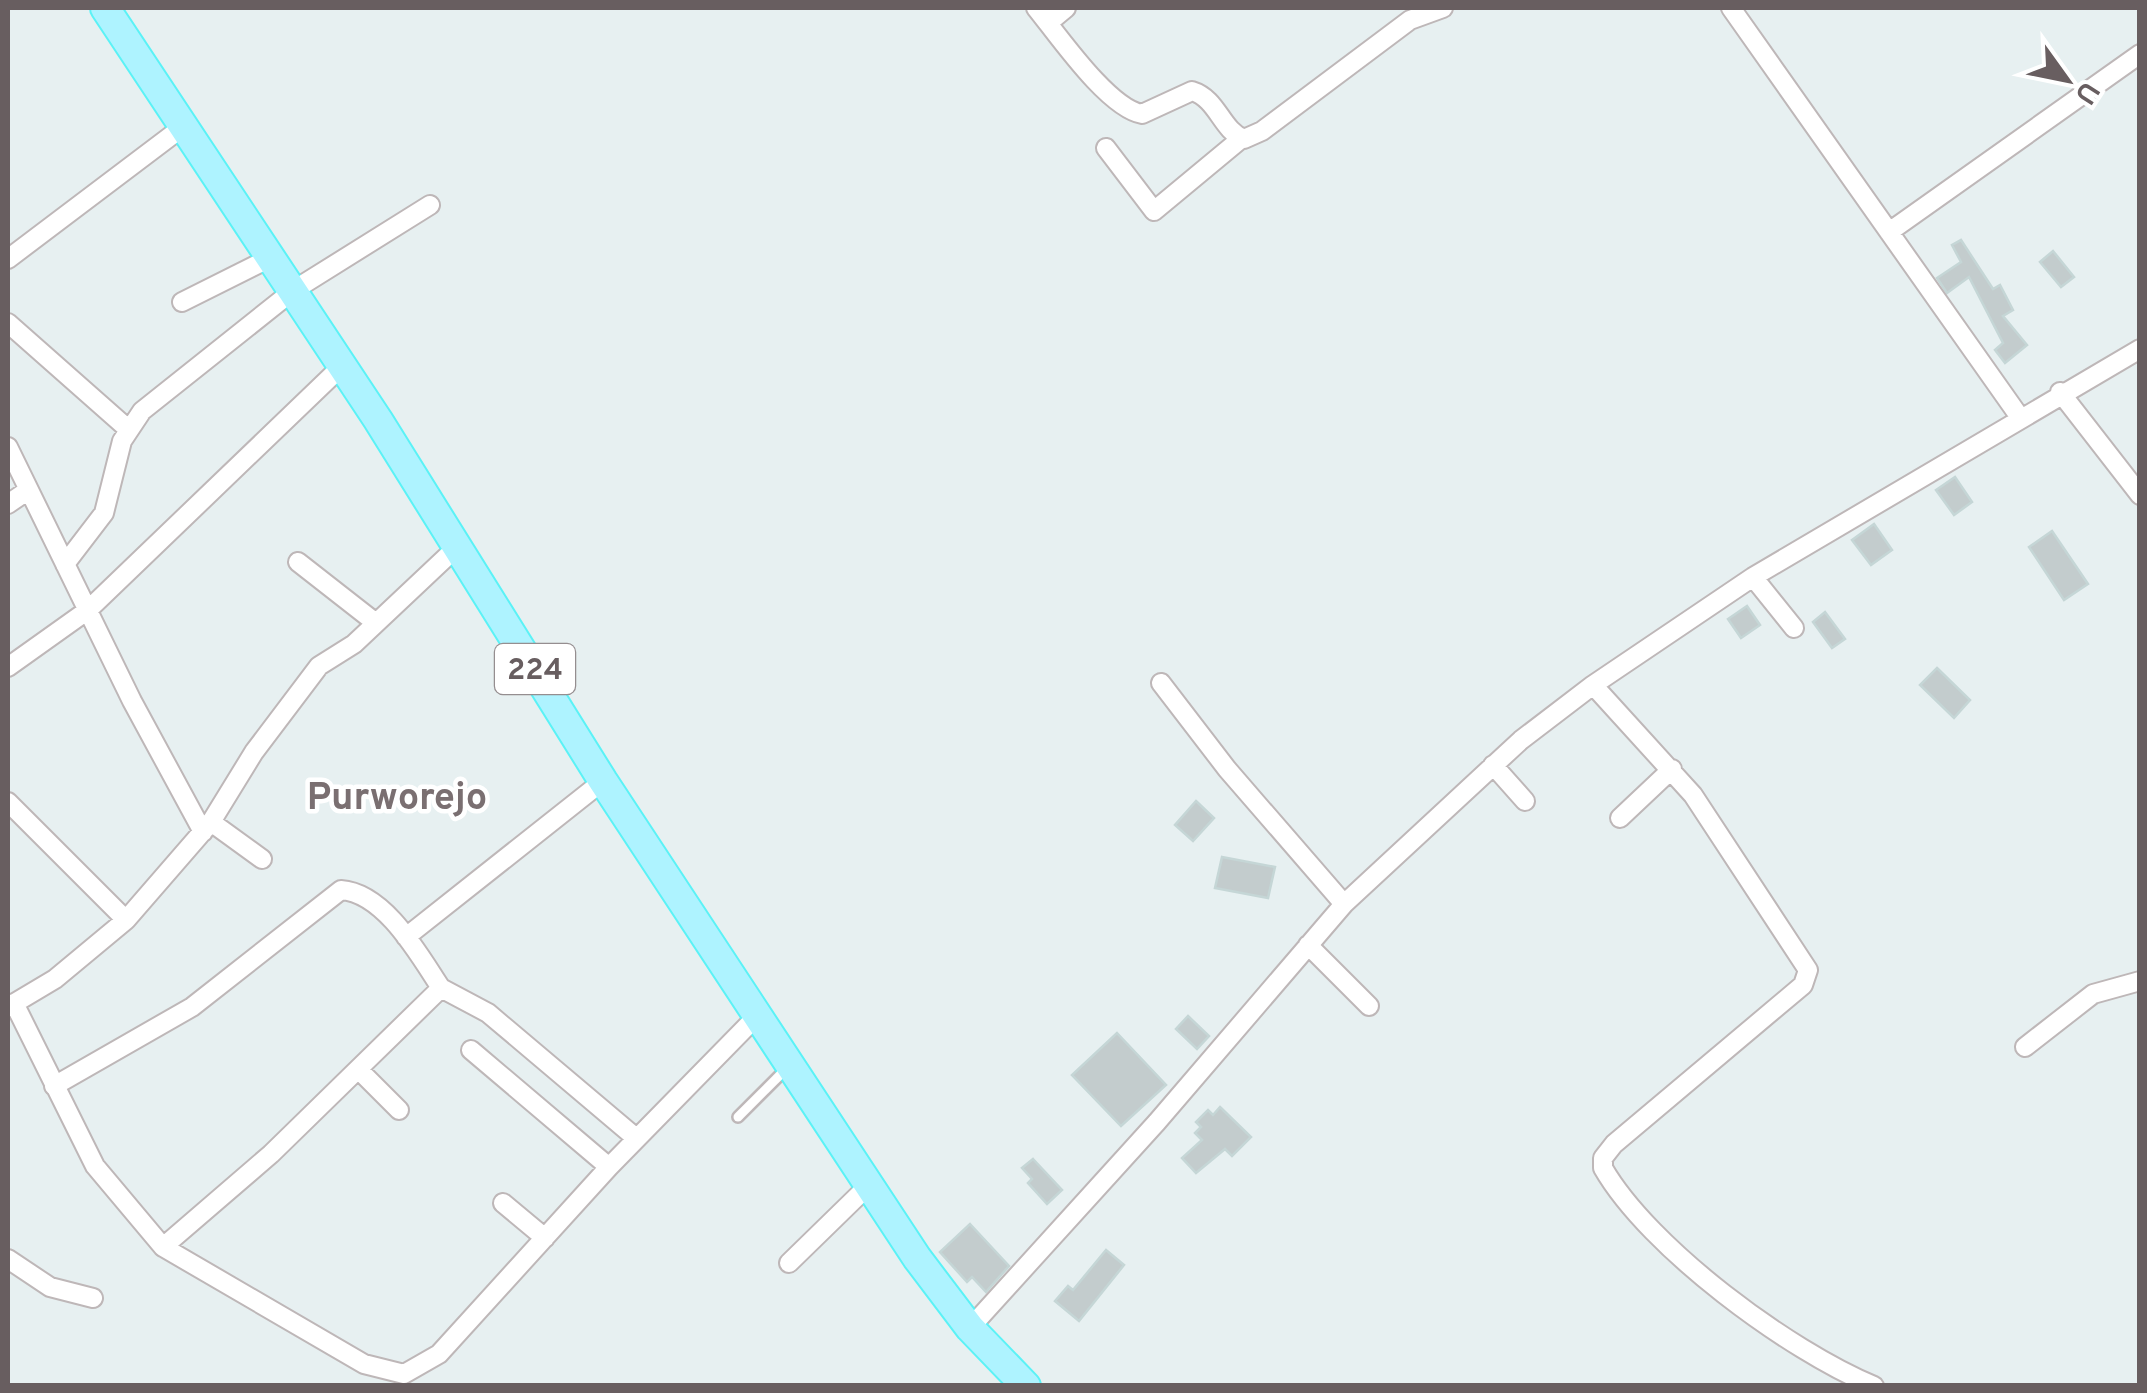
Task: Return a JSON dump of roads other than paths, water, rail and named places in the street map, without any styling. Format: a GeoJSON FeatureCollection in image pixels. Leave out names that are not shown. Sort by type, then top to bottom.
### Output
{"type":"FeatureCollection","features":[{"type":"Feature","properties":{"kind":"main road","name":"224"},"geometry":{"type":"LineString","coordinates":[[106,8],[294,290],[756,1016],[970,1328],[1026,1386]]}},
{"type":"Feature","properties":{"kind":"street"},"geometry":{"type":"LineString","coordinates":[[1036,8],[1102,86],[1129,110],[1142,114],[1192,91],[1207,97],[1242,138]]}},
{"type":"Feature","properties":{"kind":"street"},"geometry":{"type":"LineString","coordinates":[[1048,23],[1066,8]]}},
{"type":"Feature","properties":{"kind":"street"},"geometry":{"type":"LineString","coordinates":[[1106,148],[1154,212],[1242,138],[1262,131],[1407,14],[1443,8]]}},
{"type":"Feature","properties":{"kind":"street"},"geometry":{"type":"LineString","coordinates":[[1731,8],[2019,416]]}},
{"type":"Feature","properties":{"kind":"street"},"geometry":{"type":"LineString","coordinates":[[1889,232],[2140,54]]}},
{"type":"Feature","properties":{"kind":"street"},"geometry":{"type":"LineString","coordinates":[[8,259],[184,126]]}},
{"type":"Feature","properties":{"kind":"street"},"geometry":{"type":"LineString","coordinates":[[65,564],[108,506],[128,429],[160,396],[294,290],[430,205]]}},
{"type":"Feature","properties":{"kind":"street"},"geometry":{"type":"LineString","coordinates":[[182,302],[272,257]]}},
{"type":"Feature","properties":{"kind":"street"},"geometry":{"type":"LineString","coordinates":[[8,323],[128,429]]}},
{"type":"Feature","properties":{"kind":"street"},"geometry":{"type":"LineString","coordinates":[[970,1328],[1157,1122],[1344,904],[1493,765],[1593,685],[1752,576],[2060,392],[2140,349]]}},
{"type":"Feature","properties":{"kind":"street"},"geometry":{"type":"LineString","coordinates":[[8,666],[88,610],[342,366]]}},
{"type":"Feature","properties":{"kind":"street"},"geometry":{"type":"LineString","coordinates":[[2060,392],[2140,494]]}},
{"type":"Feature","properties":{"kind":"street"},"geometry":{"type":"LineString","coordinates":[[8,448],[88,610],[207,827],[262,859]]}},
{"type":"Feature","properties":{"kind":"street"},"geometry":{"type":"LineString","coordinates":[[8,504],[28,490]]}},
{"type":"Feature","properties":{"kind":"street"},"geometry":{"type":"LineString","coordinates":[[457,547],[376,623],[319,666],[254,752],[207,827],[126,920],[85,956],[11,1005],[95,1166],[163,1248],[348,1356],[399,1380],[439,1354],[636,1138],[756,1016]]}},
{"type":"Feature","properties":{"kind":"street"},"geometry":{"type":"LineString","coordinates":[[298,562],[376,623]]}},
{"type":"Feature","properties":{"kind":"street"},"geometry":{"type":"LineString","coordinates":[[1752,576],[1794,628]]}},
{"type":"Feature","properties":{"kind":"street"},"geometry":{"type":"LineString","coordinates":[[1161,684],[1227,770],[1344,904]]}},
{"type":"Feature","properties":{"kind":"street"},"geometry":{"type":"LineString","coordinates":[[1593,685],[1672,768],[1806,962],[1808,975],[1800,987],[1614,1144],[1604,1158],[1603,1168],[1680,1254],[1732,1299],[1798,1346],[1874,1386]]}},
{"type":"Feature","properties":{"kind":"street"},"geometry":{"type":"LineString","coordinates":[[1493,765],[1525,801]]}},
{"type":"Feature","properties":{"kind":"street"},"geometry":{"type":"LineString","coordinates":[[1620,818],[1672,768]]}},
{"type":"Feature","properties":{"kind":"street"},"geometry":{"type":"LineString","coordinates":[[406,937],[603,781]]}},
{"type":"Feature","properties":{"kind":"street"},"geometry":{"type":"LineString","coordinates":[[8,802],[126,920]]}},
{"type":"Feature","properties":{"kind":"street"},"geometry":{"type":"LineString","coordinates":[[54,1086],[192,1007],[248,967],[334,892],[350,891],[362,896],[406,937],[441,988],[488,1013],[636,1138]]}},
{"type":"Feature","properties":{"kind":"street"},"geometry":{"type":"LineString","coordinates":[[1308,945],[1369,1006]]}},
{"type":"Feature","properties":{"kind":"street"},"geometry":{"type":"LineString","coordinates":[[2025,1047],[2094,994],[2140,981]]}},
{"type":"Feature","properties":{"kind":"street"},"geometry":{"type":"LineString","coordinates":[[163,1248],[271,1154],[441,988]]}},
{"type":"Feature","properties":{"kind":"street"},"geometry":{"type":"LineString","coordinates":[[471,1050],[609,1167]]}},
{"type":"Feature","properties":{"kind":"street"},"geometry":{"type":"LineString","coordinates":[[358,1069],[399,1110]]}},
{"type":"Feature","properties":{"kind":"street"},"geometry":{"type":"LineString","coordinates":[[789,1263],[870,1184]]}},
{"type":"Feature","properties":{"kind":"street"},"geometry":{"type":"LineString","coordinates":[[503,1203],[545,1238]]}},
{"type":"Feature","properties":{"kind":"street"},"geometry":{"type":"LineString","coordinates":[[8,1259],[50,1287],[93,1298]]}},
{"type":"Feature","properties":{"kind":"lane"},"geometry":{"type":"LineString","coordinates":[[738,1117],[790,1065]]}},
{"type":"Feature","properties":{"kind":"district","name":"Purworejo"},"geometry":{"type":"Point","coordinates":[397,796]}}]}
